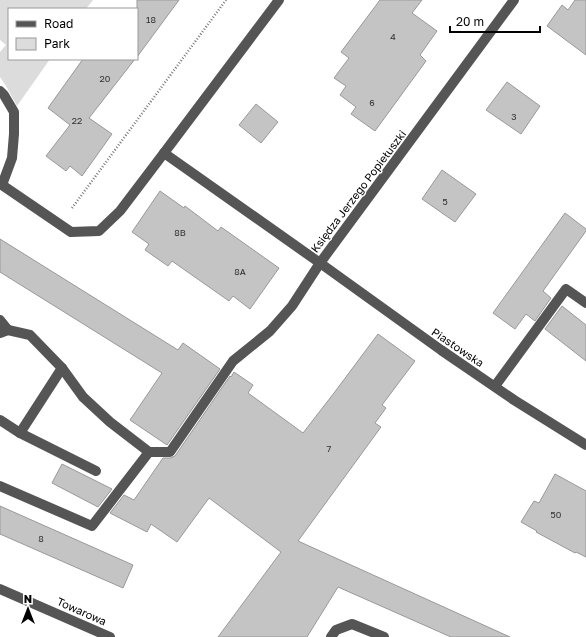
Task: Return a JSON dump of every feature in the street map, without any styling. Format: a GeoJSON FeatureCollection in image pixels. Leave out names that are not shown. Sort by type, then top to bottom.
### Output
{"type":"FeatureCollection","features":[{"type":"Feature","properties":{"kind":"street"},"geometry":{"type":"LineString","coordinates":[[0,91],[14,112],[12,158],[2,185],[71,232],[99,230],[120,211],[279,0]]}},
{"type":"Feature","properties":{"kind":"street","name":"Księdza Jerzego Popiełuszki"},"geometry":{"type":"LineString","coordinates":[[164,153],[320,263],[514,0]]}},
{"type":"Feature","properties":{"kind":"street"},"geometry":{"type":"LineString","coordinates":[[0,320],[4,331],[30,335],[62,368],[83,397],[110,422],[149,452],[170,452],[234,361],[270,331],[292,306],[320,263]]}},
{"type":"Feature","properties":{"kind":"street","name":"Piastowska"},"geometry":{"type":"LineString","coordinates":[[320,263],[435,346],[514,400],[586,445]]}},
{"type":"Feature","properties":{"kind":"street"},"geometry":{"type":"LineString","coordinates":[[495,386],[566,289],[586,303]]}},
{"type":"Feature","properties":{"kind":"street"},"geometry":{"type":"LineString","coordinates":[[20,432],[62,368]]}},
{"type":"Feature","properties":{"kind":"street"},"geometry":{"type":"LineString","coordinates":[[0,420],[20,432],[96,471]]}},
{"type":"Feature","properties":{"kind":"street"},"geometry":{"type":"LineString","coordinates":[[0,486],[92,526],[149,452]]}},
{"type":"Feature","properties":{"kind":"street","name":"Towarowa"},"geometry":{"type":"LineString","coordinates":[[0,588],[110,637]]}},
{"type":"Feature","properties":{"kind":"street"},"geometry":{"type":"LineString","coordinates":[[331,637],[336,630],[352,624],[384,637]]}},
{"type":"Feature","properties":{"kind":"path"},"geometry":{"type":"LineString","coordinates":[[68,214],[226,0]]}},
{"type":"Feature","properties":{"kind":"green space"},"geometry":{"type":"Polygon","coordinates":[[[0,0],[93,0],[87,8],[8,8],[8,60],[49,60],[17,106],[0,77],[0,52],[6,45],[0,40],[0,0]]]}},
{"type":"Feature","properties":{"kind":"building"},"geometry":{"type":"Polygon","coordinates":[[[137,0],[179,0],[138,56],[138,8],[137,0]]]}},
{"type":"Feature","properties":{"kind":"building"},"geometry":{"type":"Polygon","coordinates":[[[380,0],[422,0],[412,13],[437,31],[420,55],[426,61],[375,131],[351,114],[356,107],[340,95],[346,86],[334,78],[349,58],[341,52],[380,0]]]}},
{"type":"Feature","properties":{"kind":"building"},"geometry":{"type":"Polygon","coordinates":[[[575,0],[586,0],[586,55],[547,26],[562,5],[568,10],[575,0]]]}},
{"type":"Feature","properties":{"kind":"building"},"geometry":{"type":"Polygon","coordinates":[[[82,60],[134,60],[89,118],[112,134],[82,176],[70,166],[66,171],[46,156],[70,125],[48,108],[82,60]]]}},
{"type":"Feature","properties":{"kind":"building"},"geometry":{"type":"Polygon","coordinates":[[[507,82],[540,106],[521,134],[486,110],[507,82]]]}},
{"type":"Feature","properties":{"kind":"building"},"geometry":{"type":"Polygon","coordinates":[[[256,104],[278,122],[261,143],[239,125],[256,104]]]}},
{"type":"Feature","properties":{"kind":"building"},"geometry":{"type":"Polygon","coordinates":[[[442,170],[476,194],[455,222],[422,199],[442,170]]]}},
{"type":"Feature","properties":{"kind":"building"},"geometry":{"type":"Polygon","coordinates":[[[160,191],[184,208],[185,206],[218,231],[221,227],[279,268],[250,309],[233,296],[229,301],[172,261],[168,266],[145,250],[149,244],[132,232],[160,191]]]}},
{"type":"Feature","properties":{"kind":"building"},"geometry":{"type":"Polygon","coordinates":[[[565,213],[586,229],[586,231],[543,291],[551,298],[535,321],[526,314],[515,329],[493,313],[565,213]]]}},
{"type":"Feature","properties":{"kind":"building"},"geometry":{"type":"Polygon","coordinates":[[[0,239],[178,350],[183,343],[220,369],[167,445],[130,420],[162,373],[0,272],[0,239]]]}},
{"type":"Feature","properties":{"kind":"building"},"geometry":{"type":"Polygon","coordinates":[[[562,306],[586,325],[586,361],[545,329],[562,306]]]}},
{"type":"Feature","properties":{"kind":"building"},"geometry":{"type":"Polygon","coordinates":[[[378,334],[415,361],[382,405],[386,408],[375,423],[381,427],[298,541],[510,637],[451,637],[338,587],[307,637],[218,637],[281,552],[209,498],[177,542],[151,524],[147,532],[110,513],[124,495],[134,500],[163,458],[175,456],[234,372],[253,385],[248,393],[303,433],[378,334]]]}},
{"type":"Feature","properties":{"kind":"building"},"geometry":{"type":"Polygon","coordinates":[[[62,464],[112,489],[98,507],[52,483],[62,464]]]}},
{"type":"Feature","properties":{"kind":"building"},"geometry":{"type":"Polygon","coordinates":[[[555,474],[586,491],[586,557],[576,552],[575,553],[536,532],[537,531],[521,522],[534,501],[539,503],[555,474]]]}},
{"type":"Feature","properties":{"kind":"building"},"geometry":{"type":"Polygon","coordinates":[[[0,506],[133,565],[123,588],[0,534],[0,506]]]}}]}
